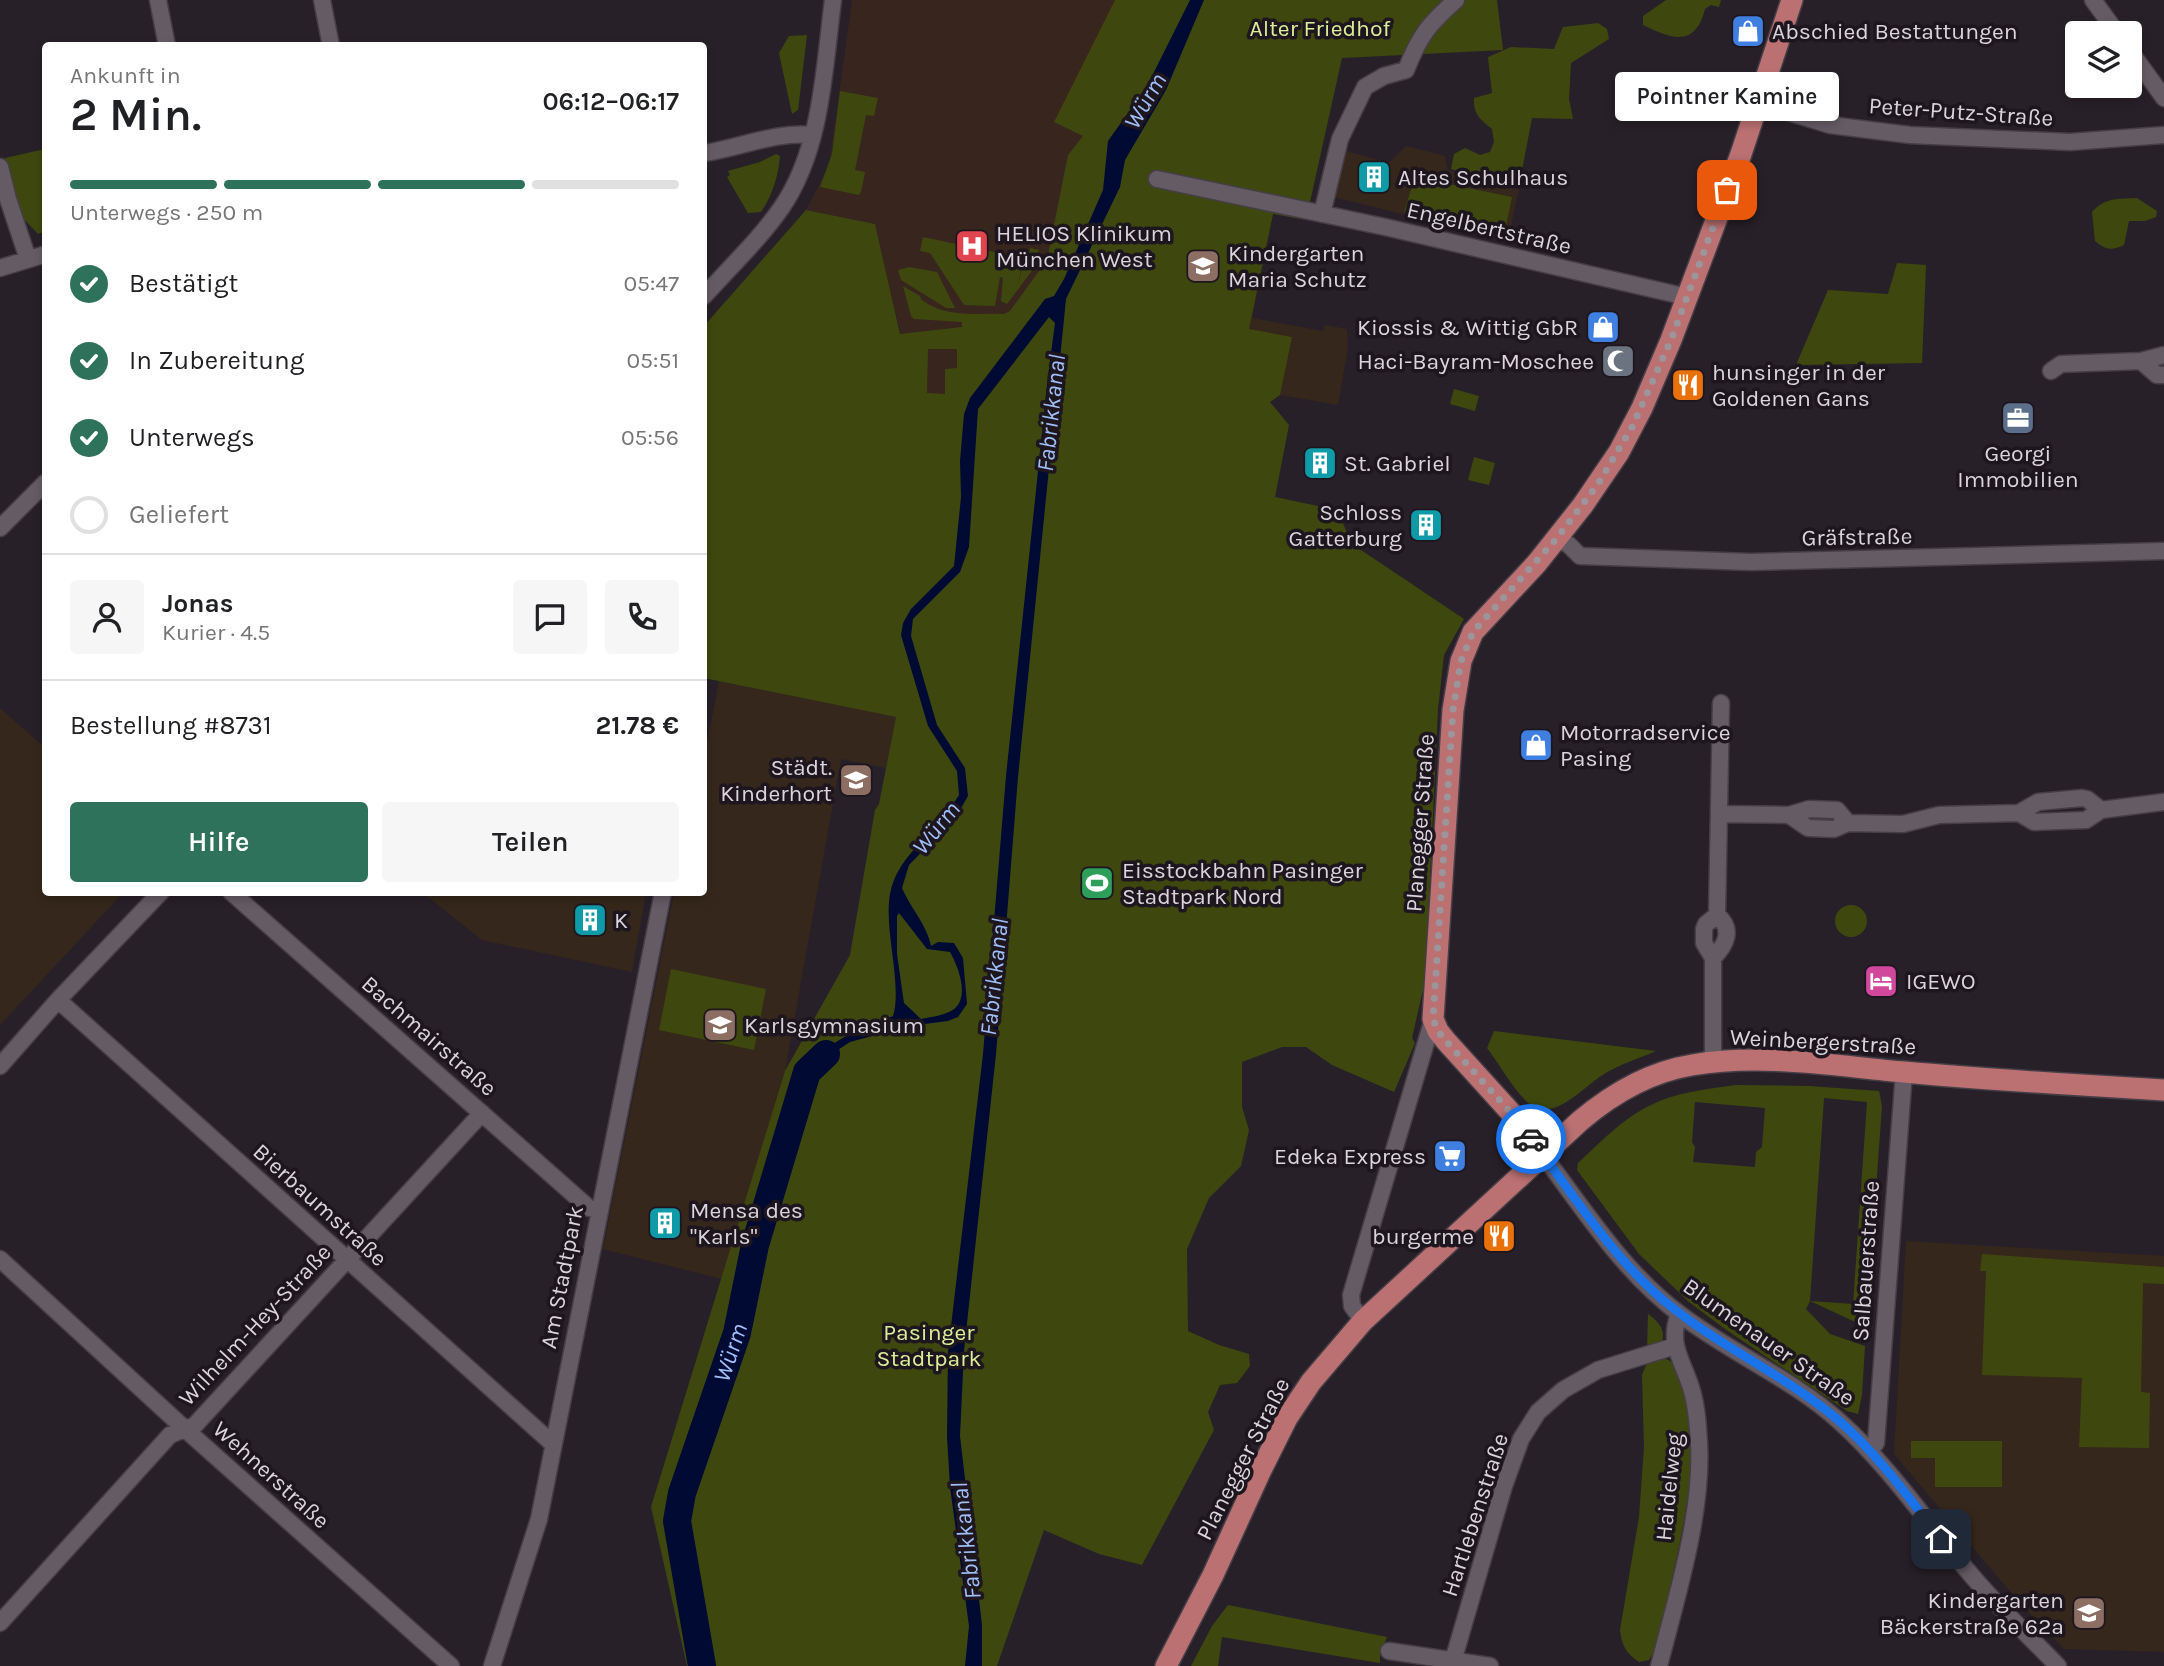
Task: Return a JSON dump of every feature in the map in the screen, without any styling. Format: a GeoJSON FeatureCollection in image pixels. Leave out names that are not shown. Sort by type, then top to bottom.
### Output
{"type":"FeatureCollection","features":[{"type":"Feature","properties":{"kind":"main road","name":"Planegger Straße"},"geometry":{"type":"LineString","coordinates":[[1433,1019],[1453,710],[1461,661],[1473,632],[1557,538],[1598,484],[1632,427],[1687,297],[1758,103],[1792,0]]}},
{"type":"Feature","properties":{"kind":"main road","name":"Blumenauer Straße"},"geometry":{"type":"LineString","coordinates":[[1433,1019],[1446,1041],[1514,1116],[1543,1155]]}},
{"type":"Feature","properties":{"kind":"main road","name":"Weinbergerstraße"},"geometry":{"type":"LineString","coordinates":[[1363,1321],[1605,1100],[1628,1086],[1692,1065],[1735,1061],[1794,1062],[2164,1090]]}},
{"type":"Feature","properties":{"kind":"main road","name":"Planegger Straße"},"geometry":{"type":"LineString","coordinates":[[1166,1666],[1213,1575],[1287,1418],[1311,1382],[1363,1321]]}},
{"type":"Feature","properties":{"kind":"street"},"geometry":{"type":"LineString","coordinates":[[158,0],[166,42]]}},
{"type":"Feature","properties":{"kind":"street"},"geometry":{"type":"LineString","coordinates":[[322,0],[330,42]]}},
{"type":"Feature","properties":{"kind":"street"},"geometry":{"type":"LineString","coordinates":[[707,293],[782,207],[797,179],[813,135],[833,0]]}},
{"type":"Feature","properties":{"kind":"street"},"geometry":{"type":"LineString","coordinates":[[1322,214],[1340,139],[1365,87],[1384,76],[1406,70],[1417,43],[1430,23],[1456,0]]}},
{"type":"Feature","properties":{"kind":"street"},"geometry":{"type":"LineString","coordinates":[[2092,0],[2108,21]]}},
{"type":"Feature","properties":{"kind":"street"},"geometry":{"type":"LineString","coordinates":[[2142,68],[2164,98]]}},
{"type":"Feature","properties":{"kind":"street","name":"Peter-Putz-Straße"},"geometry":{"type":"LineString","coordinates":[[1758,103],[1830,125],[1910,135],[2070,142],[2164,135]]}},
{"type":"Feature","properties":{"kind":"street"},"geometry":{"type":"LineString","coordinates":[[707,152],[781,135],[813,135]]}},
{"type":"Feature","properties":{"kind":"street"},"geometry":{"type":"LineString","coordinates":[[0,167],[29,259]]}},
{"type":"Feature","properties":{"kind":"street","name":"Engelbertstraße"},"geometry":{"type":"LineString","coordinates":[[1157,179],[1687,297]]}},
{"type":"Feature","properties":{"kind":"street"},"geometry":{"type":"LineString","coordinates":[[0,268],[42,255]]}},
{"type":"Feature","properties":{"kind":"street"},"geometry":{"type":"LineString","coordinates":[[2051,371],[2061,364],[2141,361],[2164,355]]}},
{"type":"Feature","properties":{"kind":"street"},"geometry":{"type":"LineString","coordinates":[[2141,361],[2157,375],[2164,375]]}},
{"type":"Feature","properties":{"kind":"street"},"geometry":{"type":"LineString","coordinates":[[0,528],[42,486]]}},
{"type":"Feature","properties":{"kind":"street","name":"Gräfstraße"},"geometry":{"type":"LineString","coordinates":[[1557,538],[1580,555],[1727,562],[2164,551]]}},
{"type":"Feature","properties":{"kind":"street"},"geometry":{"type":"LineString","coordinates":[[1713,1063],[1713,958],[1724,948],[1727,940],[1727,928],[1717,915],[1721,703]]}},
{"type":"Feature","properties":{"kind":"street"},"geometry":{"type":"LineString","coordinates":[[1720,814],[1789,815],[1808,828],[1834,829],[1849,823],[1903,824],[1939,815],[2019,813],[2034,822],[2086,820],[2101,810],[2164,803]]}},
{"type":"Feature","properties":{"kind":"street"},"geometry":{"type":"LineString","coordinates":[[0,1066],[58,1000],[157,896]]}},
{"type":"Feature","properties":{"kind":"street","name":"Bachmairstraße"},"geometry":{"type":"LineString","coordinates":[[236,896],[589,1208],[598,1210]]}},
{"type":"Feature","properties":{"kind":"street","name":"Am Stadtpark"},"geometry":{"type":"LineString","coordinates":[[497,1664],[532,1547],[662,896]]}},
{"type":"Feature","properties":{"kind":"street","name":"Bierbaumstraße"},"geometry":{"type":"LineString","coordinates":[[58,1000],[553,1444]]}},
{"type":"Feature","properties":{"kind":"street","name":"Planegger Straße"},"geometry":{"type":"LineString","coordinates":[[1363,1321],[1352,1306],[1351,1295],[1433,1019]]}},
{"type":"Feature","properties":{"kind":"street","name":"Salbauerstraße"},"geometry":{"type":"LineString","coordinates":[[1869,1450],[1876,1443],[1904,1072]]}},
{"type":"Feature","properties":{"kind":"street","name":"Wilhelm-Hey-Straße"},"geometry":{"type":"LineString","coordinates":[[0,1623],[170,1435],[195,1425],[482,1113]]}},
{"type":"Feature","properties":{"kind":"street","name":"Blumenauer Straße"},"geometry":{"type":"LineString","coordinates":[[1543,1155],[1606,1241],[1653,1291],[1679,1314],[1838,1420],[1869,1450],[1969,1573],[2047,1662]]}},
{"type":"Feature","properties":{"kind":"street","name":"Wehnerstraße"},"geometry":{"type":"LineString","coordinates":[[0,1259],[185,1429],[451,1666]]}},
{"type":"Feature","properties":{"kind":"street","name":"Haidelweg"},"geometry":{"type":"LineString","coordinates":[[1658,1666],[1688,1542],[1700,1454],[1692,1390],[1675,1346],[1674,1335],[1679,1314]]}},
{"type":"Feature","properties":{"kind":"street","name":"Hartlebenstraße"},"geometry":{"type":"LineString","coordinates":[[1453,1661],[1504,1486],[1521,1439],[1538,1412],[1563,1390],[1598,1370],[1675,1346]]}},
{"type":"Feature","properties":{"kind":"street"},"geometry":{"type":"LineString","coordinates":[[1390,1651],[1490,1666]]}},
{"type":"Feature","properties":{"kind":"shaded area","name":"HELIOS Klinikum München West"},"geometry":{"type":"Polygon","coordinates":[[[852,0],[1179,0],[1059,268],[928,453],[875,224],[806,210],[829,166],[852,0]]]}},
{"type":"Feature","properties":{"kind":"shaded area"},"geometry":{"type":"Polygon","coordinates":[[[1406,146],[1445,156],[1448,170],[1519,189],[1508,240],[1333,197],[1346,151],[1389,163],[1406,146]]]}},
{"type":"Feature","properties":{"kind":"shaded area"},"geometry":{"type":"Polygon","coordinates":[[[1155,190],[1273,214],[1252,318],[1323,331],[1325,325],[1347,329],[1348,347],[1338,405],[1280,395],[1269,402],[1155,190]]]}},
{"type":"Feature","properties":{"kind":"shaded area","name":"Karlsgymnasium"},"geometry":{"type":"Polygon","coordinates":[[[719,681],[896,717],[886,768],[841,759],[785,1071],[722,1279],[603,1249],[673,896],[707,896],[707,743],[719,681]]]}},
{"type":"Feature","properties":{"kind":"shaded area"},"geometry":{"type":"Polygon","coordinates":[[[0,708],[42,745],[42,896],[120,896],[0,1025],[0,708]]]}},
{"type":"Feature","properties":{"kind":"shaded area"},"geometry":{"type":"Polygon","coordinates":[[[427,896],[645,896],[632,972],[482,940],[427,896]]]}},
{"type":"Feature","properties":{"kind":"shaded area"},"geometry":{"type":"Polygon","coordinates":[[[1906,1241],[2164,1256],[2164,1652],[2064,1649],[2019,1602],[1894,1454],[1906,1241]]]}},
{"type":"Feature","properties":{"kind":"green space","name":"Pasinger Stadtpark"},"geometry":{"type":"Polygon","coordinates":[[[1115,0],[1497,0],[1503,50],[1342,58],[1306,220],[1273,214],[1249,329],[1292,337],[1280,395],[1270,402],[1289,425],[1275,497],[1337,510],[1352,544],[1464,619],[1444,655],[1438,709],[1425,981],[1412,1038],[1415,1043],[1394,1092],[1332,1065],[1306,1047],[1282,1047],[1242,1062],[1242,1107],[1249,1130],[1241,1166],[1209,1198],[1187,1249],[1188,1331],[1219,1345],[1249,1354],[1250,1366],[1237,1383],[1220,1385],[1208,1412],[1214,1430],[1142,1565],[1099,1554],[1044,1530],[997,1666],[687,1666],[651,1507],[785,1071],[850,955],[875,810],[879,804],[896,717],[707,679],[707,323],[806,210],[875,224],[900,334],[962,327],[962,322],[914,319],[903,286],[930,305],[950,312],[1004,314],[1010,311],[1047,260],[1068,155],[1083,136],[1054,122],[1115,0]],[[928,349],[927,393],[945,394],[945,369],[957,368],[957,349],[928,349]]]}},
{"type":"Feature","properties":{"kind":"green space"},"geometry":{"type":"Polygon","coordinates":[[[1666,0],[1721,0],[1719,7],[1711,5],[1705,9],[1695,30],[1680,37],[1663,34],[1643,25],[1643,16],[1666,0]]]}},
{"type":"Feature","properties":{"kind":"green space"},"geometry":{"type":"Polygon","coordinates":[[[1598,23],[1607,29],[1609,39],[1571,63],[1569,99],[1573,119],[1532,118],[1519,186],[1451,169],[1454,154],[1465,148],[1480,155],[1490,152],[1494,142],[1492,129],[1478,116],[1474,104],[1474,98],[1492,93],[1488,57],[1511,47],[1554,49],[1563,27],[1598,23]]]}},
{"type":"Feature","properties":{"kind":"green space"},"geometry":{"type":"Polygon","coordinates":[[[807,35],[798,110],[792,114],[779,53],[789,36],[807,35]]]}},
{"type":"Feature","properties":{"kind":"green space"},"geometry":{"type":"Polygon","coordinates":[[[840,91],[878,98],[874,116],[866,115],[855,170],[865,172],[859,195],[820,187],[832,154],[840,91]]]}},
{"type":"Feature","properties":{"kind":"green space"},"geometry":{"type":"Polygon","coordinates":[[[42,150],[42,232],[38,234],[22,217],[5,158],[42,150]]]}},
{"type":"Feature","properties":{"kind":"green space"},"geometry":{"type":"Polygon","coordinates":[[[776,154],[780,156],[779,164],[769,199],[761,212],[748,213],[727,177],[730,175],[728,171],[760,162],[776,154]]]}},
{"type":"Feature","properties":{"kind":"green space"},"geometry":{"type":"Polygon","coordinates":[[[1415,177],[1512,197],[1504,236],[1404,212],[1415,177]]]}},
{"type":"Feature","properties":{"kind":"green space"},"geometry":{"type":"Polygon","coordinates":[[[2137,198],[2157,211],[2156,217],[2145,221],[2129,221],[2124,245],[2119,247],[2109,249],[2095,241],[2092,212],[2107,201],[2137,198]]]}},
{"type":"Feature","properties":{"kind":"green space"},"geometry":{"type":"Polygon","coordinates":[[[923,237],[1023,258],[1018,286],[1025,255],[1029,256],[1030,248],[1039,250],[1037,264],[1007,304],[1001,301],[1003,278],[1000,277],[995,306],[964,305],[930,253],[920,251],[923,237]]]}},
{"type":"Feature","properties":{"kind":"green space"},"geometry":{"type":"Polygon","coordinates":[[[1897,263],[1926,265],[1922,363],[1796,365],[1828,290],[1888,294],[1897,263]]]}},
{"type":"Feature","properties":{"kind":"green space"},"geometry":{"type":"Polygon","coordinates":[[[909,267],[937,272],[955,308],[946,308],[901,280],[898,270],[909,267]]]}},
{"type":"Feature","properties":{"kind":"green space"},"geometry":{"type":"Polygon","coordinates":[[[1454,389],[1479,396],[1475,411],[1450,404],[1454,389]]]}},
{"type":"Feature","properties":{"kind":"green space"},"geometry":{"type":"Polygon","coordinates":[[[1474,457],[1495,463],[1489,485],[1468,480],[1474,457]]]}},
{"type":"Feature","properties":{"kind":"green space"},"geometry":{"type":"Polygon","coordinates":[[[1851,905],[1862,910],[1867,921],[1862,932],[1851,937],[1840,932],[1835,921],[1840,910],[1851,905]]]}},
{"type":"Feature","properties":{"kind":"green space"},"geometry":{"type":"Polygon","coordinates":[[[671,969],[766,989],[754,1050],[659,1030],[671,969]]]}},
{"type":"Feature","properties":{"kind":"green space"},"geometry":{"type":"Polygon","coordinates":[[[1494,1031],[1656,1051],[1601,1076],[1555,1108],[1535,1108],[1510,1082],[1487,1048],[1494,1031]]]}},
{"type":"Feature","properties":{"kind":"green space"},"geometry":{"type":"Polygon","coordinates":[[[1736,1085],[1879,1091],[1882,1106],[1866,1327],[1810,1301],[1806,1309],[1830,1334],[1865,1346],[1858,1414],[1847,1411],[1689,1302],[1639,1254],[1577,1170],[1578,1163],[1595,1147],[1641,1110],[1671,1097],[1736,1085]],[[1824,1098],[1810,1301],[1853,1304],[1867,1102],[1824,1098]],[[1695,1102],[1693,1162],[1755,1167],[1756,1152],[1762,1147],[1765,1108],[1695,1102]]]}},
{"type":"Feature","properties":{"kind":"green space"},"geometry":{"type":"Polygon","coordinates":[[[1982,1254],[2164,1267],[2164,1284],[2143,1283],[2141,1392],[2150,1393],[2149,1448],[2079,1447],[2082,1378],[1982,1375],[1986,1271],[1980,1271],[1982,1254]]]}},
{"type":"Feature","properties":{"kind":"green space"},"geometry":{"type":"Polygon","coordinates":[[[1648,1314],[1659,1324],[1663,1336],[1660,1345],[1647,1351],[1648,1314]]]}},
{"type":"Feature","properties":{"kind":"green space"},"geometry":{"type":"Polygon","coordinates":[[[1655,1359],[1669,1360],[1677,1371],[1687,1406],[1691,1457],[1686,1511],[1662,1625],[1649,1660],[1639,1662],[1625,1649],[1620,1630],[1639,1517],[1644,1447],[1642,1375],[1646,1365],[1655,1359]]]}},
{"type":"Feature","properties":{"kind":"green space"},"geometry":{"type":"Polygon","coordinates":[[[1911,1441],[2002,1441],[2002,1487],[1935,1487],[1935,1458],[1911,1458],[1911,1441]]]}},
{"type":"Feature","properties":{"kind":"green space"},"geometry":{"type":"Polygon","coordinates":[[[1228,1605],[1387,1637],[1380,1663],[1222,1637],[1218,1666],[1191,1666],[1212,1626],[1228,1605]]]}},
{"type":"Feature","properties":{"kind":"water","name":"Fabrikkanal"},"geometry":{"type":"Polygon","coordinates":[[[1190,0],[1204,0],[1166,90],[1125,160],[1120,187],[1066,299],[1018,777],[996,1054],[964,1351],[960,1436],[982,1625],[982,1666],[965,1666],[969,1626],[950,1487],[947,1437],[948,1352],[983,1054],[1006,776],[1055,323],[1049,317],[978,409],[969,547],[960,572],[913,619],[911,636],[937,725],[965,768],[968,796],[956,817],[909,865],[902,888],[926,931],[931,946],[938,942],[954,943],[963,958],[967,1004],[958,1017],[948,1021],[909,1026],[850,1042],[821,1061],[808,1083],[800,1082],[807,1068],[827,1048],[852,1033],[893,1016],[896,991],[889,915],[891,888],[909,855],[944,817],[959,795],[957,771],[928,726],[901,635],[903,623],[911,609],[954,566],[961,497],[960,461],[964,414],[970,398],[1045,299],[1054,296],[1064,279],[1103,190],[1108,141],[1147,86],[1190,0]],[[899,913],[897,954],[904,1003],[921,1019],[949,1012],[956,1007],[962,993],[960,975],[950,952],[927,949],[899,913]]]}},
{"type":"Feature","properties":{"kind":"waterway","name":"Würm"},"geometry":{"type":"LineString","coordinates":[[702,1666],[677,1521],[682,1493],[737,1333],[755,1245],[807,1072],[826,1054]]}},
{"type":"Feature","properties":{"kind":"way so far"},"geometry":{"type":"LineString","coordinates":[[1531,1139],[1514,1116],[1446,1041],[1433,1019],[1453,710],[1461,661],[1473,632],[1537,563],[1598,484],[1619,452],[1642,408],[1671,340],[1727,190]]}},
{"type":"Feature","properties":{"kind":"place","name":"Abschied Bestattungen"},"geometry":{"type":"Point","coordinates":[1748,31]}},
{"type":"Feature","properties":{"kind":"place","name":"Altes Schulhaus"},"geometry":{"type":"Point","coordinates":[1374,177]}},
{"type":"Feature","properties":{"kind":"place","name":"Pointner Kamine"},"geometry":{"type":"Point","coordinates":[1727,190]}},
{"type":"Feature","properties":{"kind":"place","name":"HELIOS Klinikum München West"},"geometry":{"type":"Point","coordinates":[972,246]}},
{"type":"Feature","properties":{"kind":"place","name":"Kindergarten Maria Schutz"},"geometry":{"type":"Point","coordinates":[1203,266]}},
{"type":"Feature","properties":{"kind":"place","name":"Kiossis & Wittig GbR"},"geometry":{"type":"Point","coordinates":[1603,327]}},
{"type":"Feature","properties":{"kind":"place","name":"Haci-Bayram-Moschee"},"geometry":{"type":"Point","coordinates":[1618,361]}},
{"type":"Feature","properties":{"kind":"place","name":"hunsinger in der Goldenen Gans"},"geometry":{"type":"Point","coordinates":[1688,385]}},
{"type":"Feature","properties":{"kind":"place","name":"Georgi Immobilien"},"geometry":{"type":"Point","coordinates":[2018,418]}},
{"type":"Feature","properties":{"kind":"place","name":"St. Gabriel"},"geometry":{"type":"Point","coordinates":[1320,463]}},
{"type":"Feature","properties":{"kind":"place","name":"Schloss Gatterburg"},"geometry":{"type":"Point","coordinates":[1426,525]}},
{"type":"Feature","properties":{"kind":"place","name":"Motorradservice Pasing"},"geometry":{"type":"Point","coordinates":[1536,745]}},
{"type":"Feature","properties":{"kind":"place","name":"Städt. Kinderhort"},"geometry":{"type":"Point","coordinates":[856,780]}},
{"type":"Feature","properties":{"kind":"place","name":"Eisstockbahn Pasinger Stadtpark Nord"},"geometry":{"type":"Point","coordinates":[1097,883]}},
{"type":"Feature","properties":{"kind":"place","name":"K"},"geometry":{"type":"Point","coordinates":[590,920]}},
{"type":"Feature","properties":{"kind":"place","name":"IGEWO"},"geometry":{"type":"Point","coordinates":[1881,981]}},
{"type":"Feature","properties":{"kind":"place","name":"Karlsgymnasium"},"geometry":{"type":"Point","coordinates":[720,1025]}},
{"type":"Feature","properties":{"kind":"place","name":"Edeka Express"},"geometry":{"type":"Point","coordinates":[1450,1156]}},
{"type":"Feature","properties":{"kind":"place","name":"Mensa des \"Karls\""},"geometry":{"type":"Point","coordinates":[665,1223]}},
{"type":"Feature","properties":{"kind":"place","name":"burgerme"},"geometry":{"type":"Point","coordinates":[1499,1236]}},
{"type":"Feature","properties":{"kind":"place","name":"Kindergarten Bäckerstraße 62a"},"geometry":{"type":"Point","coordinates":[2089,1613]}},
{"type":"Feature","properties":{"kind":"route"},"geometry":{"type":"LineString","coordinates":[[1531,1139],[1606,1241],[1653,1291],[1679,1314],[1719,1342],[1804,1395],[1838,1420],[1869,1450],[1941,1539]]}},
{"type":"Feature","properties":{"kind":"park label","name":"Alter Friedhof"},"geometry":{"type":"Point","coordinates":[1320,28]}}]}
